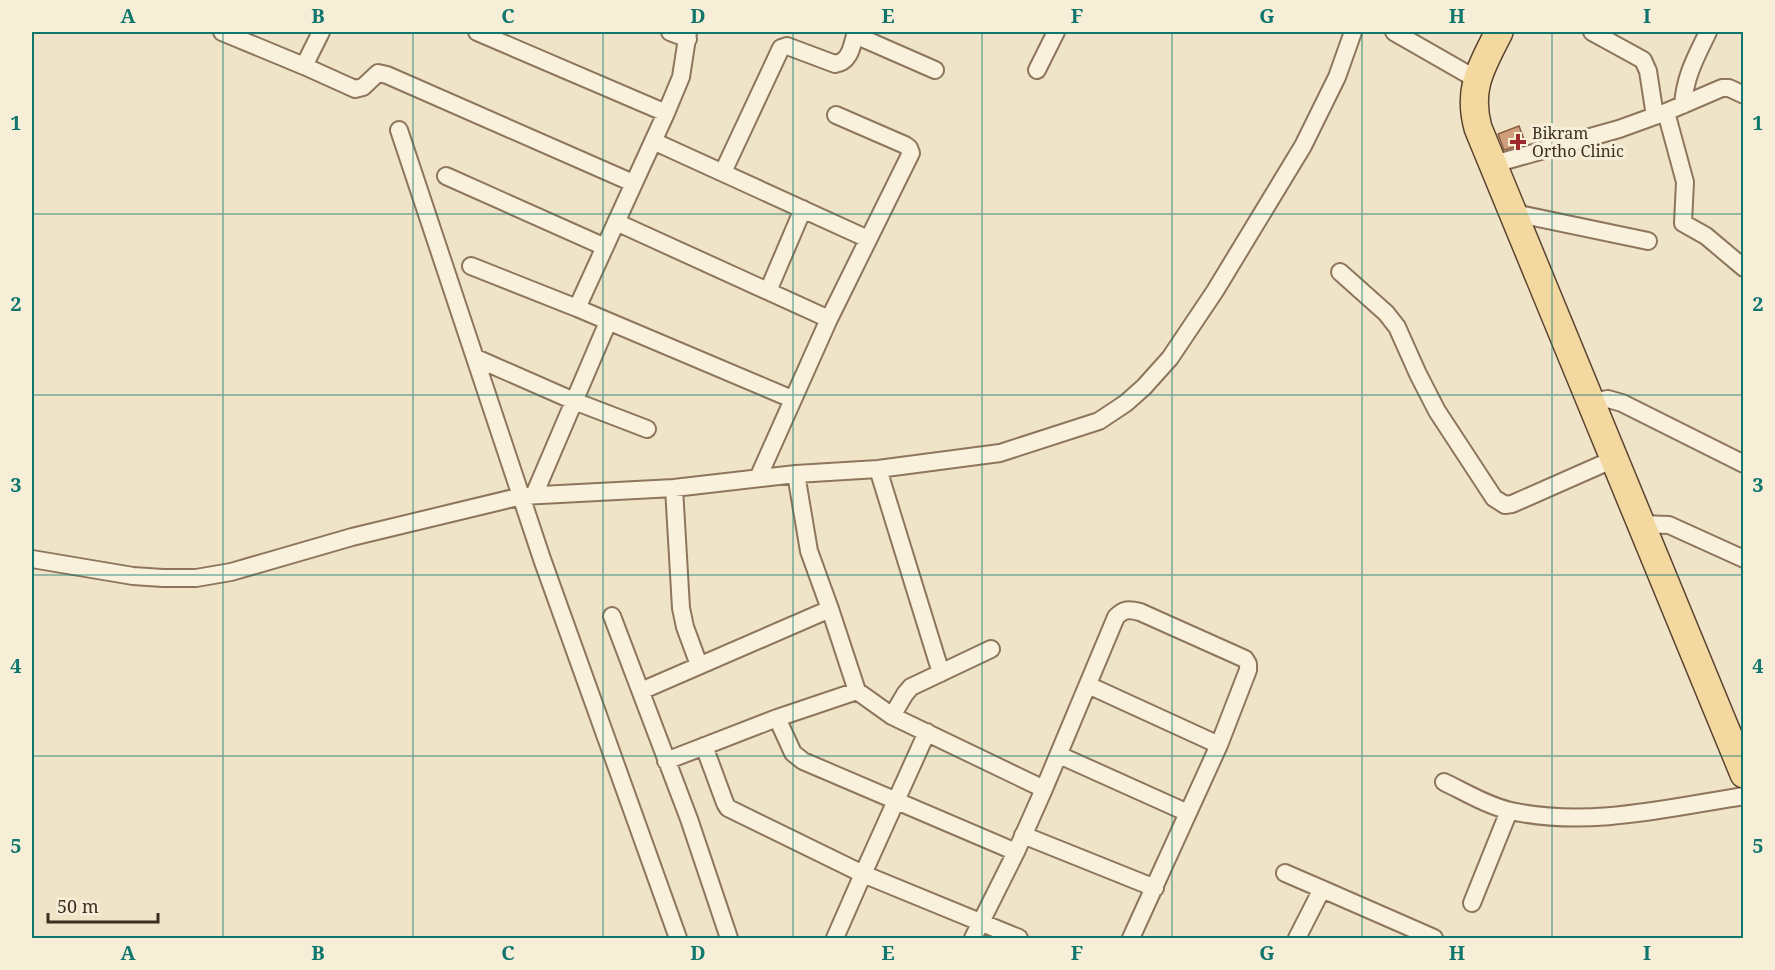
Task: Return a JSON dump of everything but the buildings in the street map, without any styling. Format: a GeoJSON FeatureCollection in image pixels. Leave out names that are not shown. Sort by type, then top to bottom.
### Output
{"type":"FeatureCollection","features":[{"type":"Feature","properties":{"kind":"main road"},"geometry":{"type":"LineString","coordinates":[[1498,32],[1476,79],[1474,114],[1478,128],[1743,774]]}},
{"type":"Feature","properties":{"kind":"street"},"geometry":{"type":"LineString","coordinates":[[222,32],[355,88],[363,87],[378,73],[387,75],[633,183]]}},
{"type":"Feature","properties":{"kind":"street"},"geometry":{"type":"LineString","coordinates":[[304,66],[321,32]]}},
{"type":"Feature","properties":{"kind":"street"},"geometry":{"type":"LineString","coordinates":[[477,32],[497,35],[666,113]]}},
{"type":"Feature","properties":{"kind":"street"},"geometry":{"type":"LineString","coordinates":[[577,308],[681,77],[688,35],[670,32]]}},
{"type":"Feature","properties":{"kind":"street"},"geometry":{"type":"LineString","coordinates":[[1037,70],[1056,32]]}},
{"type":"Feature","properties":{"kind":"street"},"geometry":{"type":"LineString","coordinates":[[32,560],[133,576],[196,578],[231,572],[352,537],[528,496],[674,488],[796,474],[878,469],[1000,453],[1044,441],[1099,421],[1126,403],[1170,358],[1215,291],[1303,146],[1336,77],[1353,32]]}},
{"type":"Feature","properties":{"kind":"street"},"geometry":{"type":"LineString","coordinates":[[1394,32],[1476,79]]}},
{"type":"Feature","properties":{"kind":"street"},"geometry":{"type":"LineString","coordinates":[[1592,32],[1643,60],[1685,182],[1683,223],[1706,236],[1743,268]]}},
{"type":"Feature","properties":{"kind":"street"},"geometry":{"type":"LineString","coordinates":[[1683,105],[1688,73],[1708,32]]}},
{"type":"Feature","properties":{"kind":"street"},"geometry":{"type":"LineString","coordinates":[[723,172],[781,48],[787,46],[839,64],[848,57],[856,33],[935,70]]}},
{"type":"Feature","properties":{"kind":"street"},"geometry":{"type":"LineString","coordinates":[[1494,164],[1619,129],[1722,88],[1729,88],[1743,95]]}},
{"type":"Feature","properties":{"kind":"street"},"geometry":{"type":"LineString","coordinates":[[758,478],[829,319],[911,153],[905,145],[836,114]]}},
{"type":"Feature","properties":{"kind":"street"},"geometry":{"type":"LineString","coordinates":[[399,130],[476,358],[528,496],[542,559],[678,939]]}},
{"type":"Feature","properties":{"kind":"street"},"geometry":{"type":"LineString","coordinates":[[653,141],[868,239]]}},
{"type":"Feature","properties":{"kind":"street"},"geometry":{"type":"LineString","coordinates":[[446,176],[605,247]]}},
{"type":"Feature","properties":{"kind":"street"},"geometry":{"type":"LineString","coordinates":[[768,291],[803,209]]}},
{"type":"Feature","properties":{"kind":"street"},"geometry":{"type":"LineString","coordinates":[[1514,213],[1648,241]]}},
{"type":"Feature","properties":{"kind":"street"},"geometry":{"type":"LineString","coordinates":[[616,222],[829,319]]}},
{"type":"Feature","properties":{"kind":"street"},"geometry":{"type":"LineString","coordinates":[[471,266],[792,399]]}},
{"type":"Feature","properties":{"kind":"street"},"geometry":{"type":"LineString","coordinates":[[1340,272],[1386,313],[1397,327],[1437,411],[1494,498],[1500,503],[1512,504],[1614,459]]}},
{"type":"Feature","properties":{"kind":"street"},"geometry":{"type":"LineString","coordinates":[[528,496],[574,401],[608,322]]}},
{"type":"Feature","properties":{"kind":"street"},"geometry":{"type":"LineString","coordinates":[[476,358],[574,401],[647,429]]}},
{"type":"Feature","properties":{"kind":"street"},"geometry":{"type":"LineString","coordinates":[[1591,402],[1608,399],[1622,403],[1743,464]]}},
{"type":"Feature","properties":{"kind":"street"},"geometry":{"type":"LineString","coordinates":[[878,469],[941,673]]}},
{"type":"Feature","properties":{"kind":"street"},"geometry":{"type":"LineString","coordinates":[[796,474],[809,551],[848,659],[857,691],[892,716],[1044,789]]}},
{"type":"Feature","properties":{"kind":"street"},"geometry":{"type":"LineString","coordinates":[[674,488],[681,608],[685,627],[699,665]]}},
{"type":"Feature","properties":{"kind":"street"},"geometry":{"type":"LineString","coordinates":[[1640,524],[1669,525],[1743,559]]}},
{"type":"Feature","properties":{"kind":"street"},"geometry":{"type":"LineString","coordinates":[[640,691],[830,609]]}},
{"type":"Feature","properties":{"kind":"street"},"geometry":{"type":"LineString","coordinates":[[973,939],[1016,852],[1116,618],[1121,612],[1129,609],[1245,659],[1248,664],[1248,670],[1219,745],[1131,939]]}},
{"type":"Feature","properties":{"kind":"street"},"geometry":{"type":"LineString","coordinates":[[612,616],[689,819],[729,939]]}},
{"type":"Feature","properties":{"kind":"street"},"geometry":{"type":"LineString","coordinates":[[892,716],[904,694],[911,687],[991,649]]}},
{"type":"Feature","properties":{"kind":"street"},"geometry":{"type":"LineString","coordinates":[[1088,685],[1219,745]]}},
{"type":"Feature","properties":{"kind":"street"},"geometry":{"type":"LineString","coordinates":[[666,761],[777,718],[857,691]]}},
{"type":"Feature","properties":{"kind":"street"},"geometry":{"type":"LineString","coordinates":[[777,718],[797,758],[1016,852]]}},
{"type":"Feature","properties":{"kind":"street"},"geometry":{"type":"LineString","coordinates":[[835,939],[927,732]]}},
{"type":"Feature","properties":{"kind":"street"},"geometry":{"type":"LineString","coordinates":[[704,746],[728,808],[863,874],[1019,939]]}},
{"type":"Feature","properties":{"kind":"street"},"geometry":{"type":"LineString","coordinates":[[1059,754],[1188,813]]}},
{"type":"Feature","properties":{"kind":"street"},"geometry":{"type":"LineString","coordinates":[[1444,782],[1509,811],[1552,817],[1625,814],[1743,796]]}},
{"type":"Feature","properties":{"kind":"street"},"geometry":{"type":"LineString","coordinates":[[1472,903],[1509,811]]}},
{"type":"Feature","properties":{"kind":"street"},"geometry":{"type":"LineString","coordinates":[[1023,835],[1155,888]]}},
{"type":"Feature","properties":{"kind":"street"},"geometry":{"type":"LineString","coordinates":[[1285,873],[1434,939]]}},
{"type":"Feature","properties":{"kind":"street"},"geometry":{"type":"LineString","coordinates":[[1297,939],[1322,889]]}},
{"type":"Feature","properties":{"kind":"place","name":"Bikram Ortho Clinic"},"geometry":{"type":"Point","coordinates":[1518,142]}}]}
